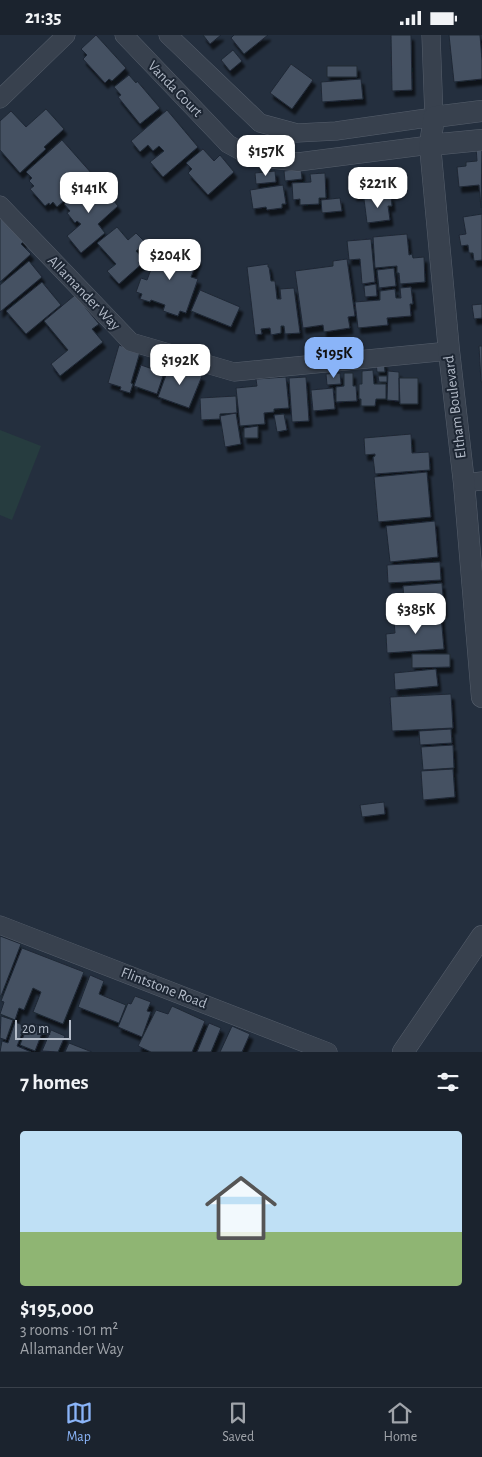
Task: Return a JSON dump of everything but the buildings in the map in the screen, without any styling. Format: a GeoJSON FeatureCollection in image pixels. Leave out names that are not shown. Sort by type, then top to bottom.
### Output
{"type":"FeatureCollection","features":[{"type":"Feature","properties":{"kind":"street"},"geometry":{"type":"LineString","coordinates":[[0,99],[66,35]]}},
{"type":"Feature","properties":{"kind":"street","name":"Vanda Court"},"geometry":{"type":"LineString","coordinates":[[124,35],[228,144],[252,157],[298,162],[430,145]]}},
{"type":"Feature","properties":{"kind":"street"},"geometry":{"type":"LineString","coordinates":[[168,35],[260,123],[297,133],[336,131],[482,111]]}},
{"type":"Feature","properties":{"kind":"street"},"geometry":{"type":"LineString","coordinates":[[431,35],[434,117]]}},
{"type":"Feature","properties":{"kind":"street","name":"Eltham Boulevard"},"geometry":{"type":"LineString","coordinates":[[434,117],[430,145],[449,351],[473,482],[482,697]]}},
{"type":"Feature","properties":{"kind":"street"},"geometry":{"type":"LineString","coordinates":[[430,145],[482,140]]}},
{"type":"Feature","properties":{"kind":"street","name":"Allamander Way"},"geometry":{"type":"LineString","coordinates":[[0,205],[131,342],[234,373],[449,351]]}},
{"type":"Feature","properties":{"kind":"street","name":"Flintstone Road"},"geometry":{"type":"LineString","coordinates":[[0,925],[328,1052]]}},
{"type":"Feature","properties":{"kind":"street"},"geometry":{"type":"LineString","coordinates":[[403,1052],[482,936]]}},
{"type":"Feature","properties":{"kind":"green space"},"geometry":{"type":"Polygon","coordinates":[[[0,430],[41,446],[12,520],[0,515],[0,430]]]}}]}
